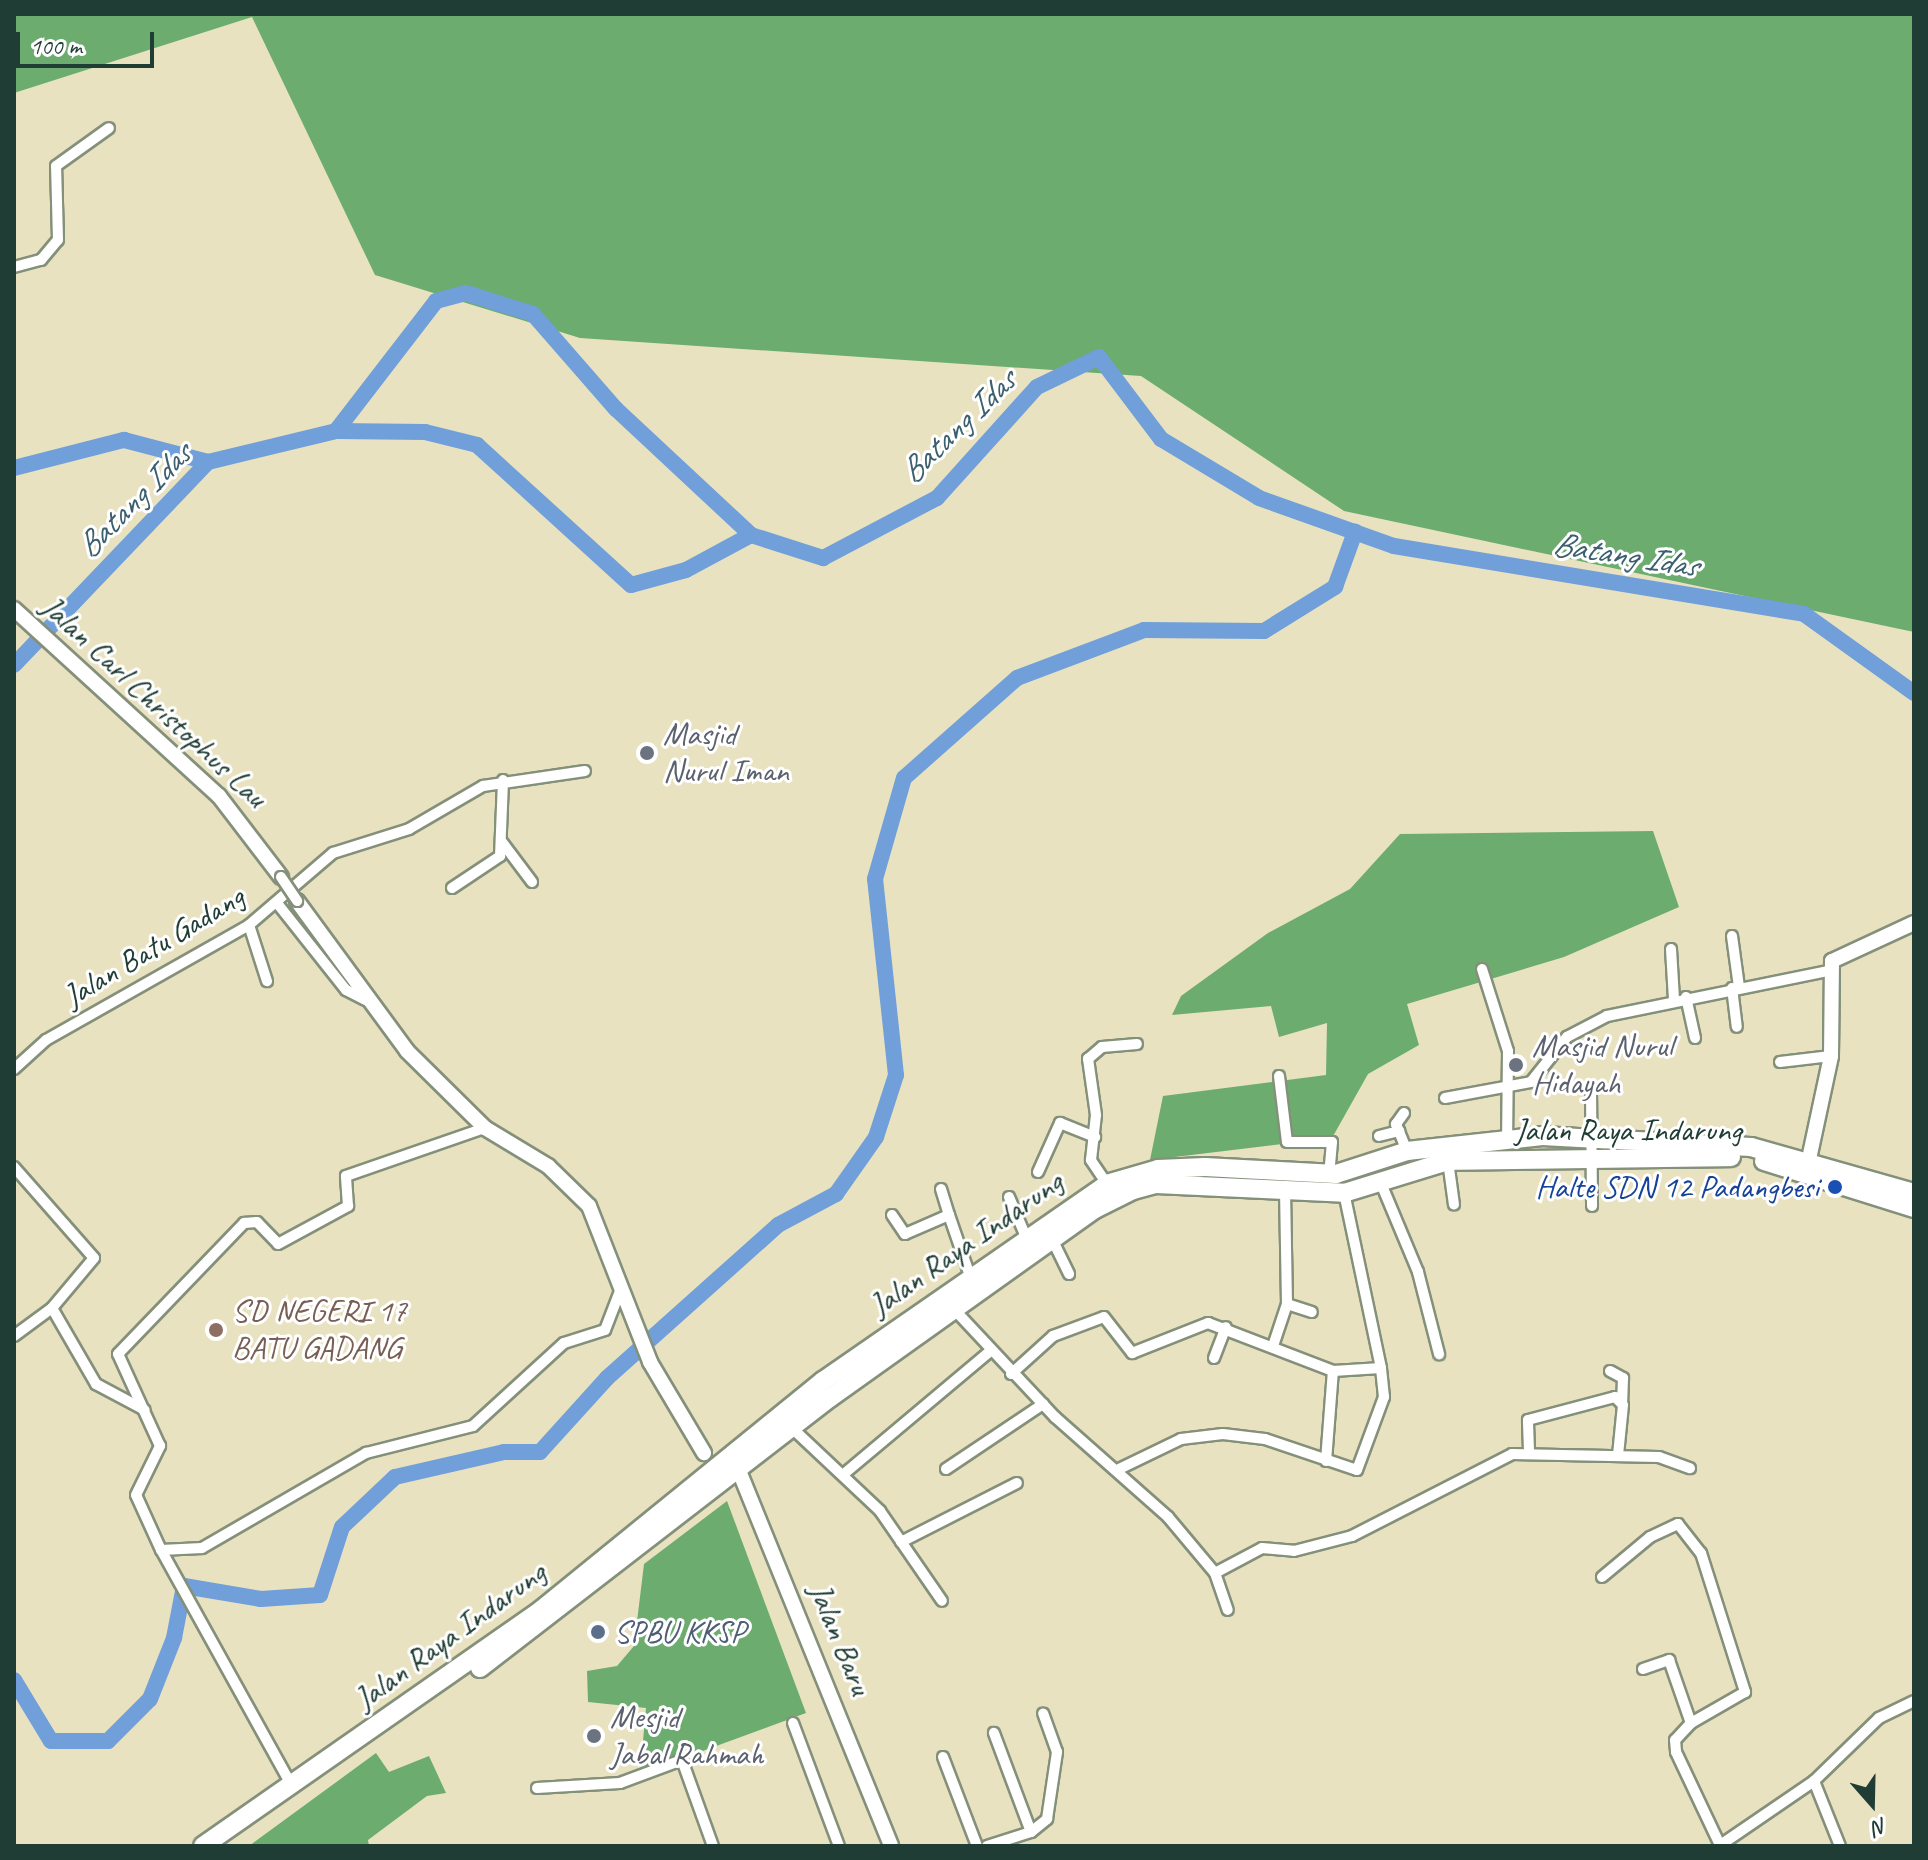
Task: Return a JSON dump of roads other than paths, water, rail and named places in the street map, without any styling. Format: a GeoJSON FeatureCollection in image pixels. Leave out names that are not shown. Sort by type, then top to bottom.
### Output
{"type":"FeatureCollection","features":[{"type":"Feature","properties":{"kind":"highway","name":"Jalan Raya Indarung"},"geometry":{"type":"LineString","coordinates":[[225,1846],[560,1613],[725,1472],[792,1428],[949,1302],[970,1276],[1107,1184],[1158,1169],[1205,1167],[1329,1174],[1407,1151],[1507,1141],[1593,1150],[1752,1159],[1892,1192],[1914,1193]]}},
{"type":"Feature","properties":{"kind":"highway","name":"Jalan Raya Indarung"},"geometry":{"type":"LineString","coordinates":[[203,1846],[541,1610],[949,1302],[1095,1209],[1156,1184],[1344,1193],[1448,1161],[1723,1144],[1809,1159],[1892,1192],[1914,1208]]}},
{"type":"Feature","properties":{"kind":"street"},"geometry":{"type":"LineString","coordinates":[[14,267],[41,260],[58,240],[56,166],[109,128]]}},
{"type":"Feature","properties":{"kind":"street","name":"Jalan Carl Christophus Lau"},"geometry":{"type":"LineString","coordinates":[[14,609],[228,805],[281,877]]}},
{"type":"Feature","properties":{"kind":"street","name":"Jalan Batu Gadang"},"geometry":{"type":"LineString","coordinates":[[14,1069],[46,1040],[249,925],[333,853],[409,829],[503,780],[585,771]]}},
{"type":"Feature","properties":{"kind":"street"},"geometry":{"type":"LineString","coordinates":[[452,888],[495,863],[502,842],[503,780]]}},
{"type":"Feature","properties":{"kind":"street"},"geometry":{"type":"LineString","coordinates":[[502,842],[532,882]]}},
{"type":"Feature","properties":{"kind":"street"},"geometry":{"type":"LineString","coordinates":[[281,877],[366,1000],[485,1128],[572,1186],[599,1221],[650,1362],[704,1453],[725,1472]]}},
{"type":"Feature","properties":{"kind":"street"},"geometry":{"type":"LineString","coordinates":[[277,903],[346,990],[366,1000]]}},
{"type":"Feature","properties":{"kind":"street"},"geometry":{"type":"LineString","coordinates":[[1809,1159],[1831,1056],[1828,971],[1839,954],[1914,923]]}},
{"type":"Feature","properties":{"kind":"street"},"geometry":{"type":"LineString","coordinates":[[249,925],[267,981]]}},
{"type":"Feature","properties":{"kind":"street"},"geometry":{"type":"LineString","coordinates":[[1732,936],[1737,1027]]}},
{"type":"Feature","properties":{"kind":"street"},"geometry":{"type":"LineString","coordinates":[[1671,949],[1680,998],[1695,1038]]}},
{"type":"Feature","properties":{"kind":"street"},"geometry":{"type":"LineString","coordinates":[[1482,969],[1505,1035],[1507,1141]]}},
{"type":"Feature","properties":{"kind":"street"},"geometry":{"type":"LineString","coordinates":[[1445,1098],[1531,1082],[1554,1050],[1594,1020],[1680,998],[1828,971]]}},
{"type":"Feature","properties":{"kind":"street"},"geometry":{"type":"LineString","coordinates":[[1107,1184],[1091,1160],[1095,1137],[1089,1054],[1137,1044]]}},
{"type":"Feature","properties":{"kind":"street"},"geometry":{"type":"LineString","coordinates":[[1780,1062],[1831,1056]]}},
{"type":"Feature","properties":{"kind":"street"},"geometry":{"type":"LineString","coordinates":[[1279,1076],[1287,1142],[1332,1142],[1329,1174]]}},
{"type":"Feature","properties":{"kind":"street"},"geometry":{"type":"LineString","coordinates":[[1591,1088],[1592,1206]]}},
{"type":"Feature","properties":{"kind":"street"},"geometry":{"type":"LineString","coordinates":[[1404,1113],[1396,1120],[1407,1151]]}},
{"type":"Feature","properties":{"kind":"street"},"geometry":{"type":"LineString","coordinates":[[1038,1172],[1060,1123],[1095,1137]]}},
{"type":"Feature","properties":{"kind":"street"},"geometry":{"type":"LineString","coordinates":[[292,1786],[211,1629],[191,1608],[136,1495],[160,1452],[145,1410],[117,1356],[244,1223],[257,1222],[278,1244],[348,1206],[346,1176],[485,1128]]}},
{"type":"Feature","properties":{"kind":"street"},"geometry":{"type":"LineString","coordinates":[[1379,1136],[1399,1131]]}},
{"type":"Feature","properties":{"kind":"street"},"geometry":{"type":"LineString","coordinates":[[1448,1161],[1454,1205]]}},
{"type":"Feature","properties":{"kind":"street"},"geometry":{"type":"LineString","coordinates":[[14,1167],[94,1253],[88,1271],[52,1308],[14,1336]]}},
{"type":"Feature","properties":{"kind":"street"},"geometry":{"type":"LineString","coordinates":[[1380,1181],[1418,1272],[1439,1354]]}},
{"type":"Feature","properties":{"kind":"street"},"geometry":{"type":"LineString","coordinates":[[1274,1343],[1287,1304],[1285,1188]]}},
{"type":"Feature","properties":{"kind":"street"},"geometry":{"type":"LineString","coordinates":[[941,1189],[970,1276]]}},
{"type":"Feature","properties":{"kind":"street"},"geometry":{"type":"LineString","coordinates":[[1119,1469],[1205,1435],[1265,1439],[1357,1470],[1384,1397],[1381,1368],[1344,1193]]}},
{"type":"Feature","properties":{"kind":"street"},"geometry":{"type":"LineString","coordinates":[[1009,1197],[1026,1237]]}},
{"type":"Feature","properties":{"kind":"street"},"geometry":{"type":"LineString","coordinates":[[892,1215],[905,1234],[949,1215]]}},
{"type":"Feature","properties":{"kind":"street"},"geometry":{"type":"LineString","coordinates":[[1052,1239],[1069,1274]]}},
{"type":"Feature","properties":{"kind":"street"},"geometry":{"type":"LineString","coordinates":[[161,1550],[202,1548],[366,1453],[473,1426],[564,1343],[605,1330],[623,1290]]}},
{"type":"Feature","properties":{"kind":"street"},"geometry":{"type":"LineString","coordinates":[[949,1302],[989,1352],[1043,1404],[1119,1469],[1215,1573],[1228,1610]]}},
{"type":"Feature","properties":{"kind":"street"},"geometry":{"type":"LineString","coordinates":[[1287,1304],[1312,1312]]}},
{"type":"Feature","properties":{"kind":"street"},"geometry":{"type":"LineString","coordinates":[[52,1308],[96,1384],[145,1410]]}},
{"type":"Feature","properties":{"kind":"street"},"geometry":{"type":"LineString","coordinates":[[1011,1374],[1061,1331],[1104,1317],[1132,1353],[1197,1322],[1226,1327],[1274,1343],[1333,1371],[1381,1368]]}},
{"type":"Feature","properties":{"kind":"street"},"geometry":{"type":"LineString","coordinates":[[1214,1358],[1226,1327]]}},
{"type":"Feature","properties":{"kind":"street"},"geometry":{"type":"LineString","coordinates":[[845,1473],[989,1352]]}},
{"type":"Feature","properties":{"kind":"street"},"geometry":{"type":"LineString","coordinates":[[1326,1461],[1333,1371]]}},
{"type":"Feature","properties":{"kind":"street"},"geometry":{"type":"LineString","coordinates":[[1610,1371],[1623,1378],[1618,1455]]}},
{"type":"Feature","properties":{"kind":"street"},"geometry":{"type":"LineString","coordinates":[[1529,1451],[1528,1420],[1622,1401]]}},
{"type":"Feature","properties":{"kind":"street"},"geometry":{"type":"LineString","coordinates":[[946,1469],[1043,1404]]}},
{"type":"Feature","properties":{"kind":"street"},"geometry":{"type":"LineString","coordinates":[[792,1428],[845,1473],[901,1542],[942,1601]]}},
{"type":"Feature","properties":{"kind":"street"},"geometry":{"type":"LineString","coordinates":[[1215,1573],[1262,1548],[1294,1551],[1352,1536],[1495,1459],[1529,1451],[1674,1459],[1690,1468]]}},
{"type":"Feature","properties":{"kind":"street","name":"Jalan Baru"},"geometry":{"type":"LineString","coordinates":[[725,1472],[891,1846]]}},
{"type":"Feature","properties":{"kind":"street"},"geometry":{"type":"LineString","coordinates":[[901,1542],[1017,1483]]}},
{"type":"Feature","properties":{"kind":"street"},"geometry":{"type":"LineString","coordinates":[[1602,1577],[1650,1537],[1678,1524],[1701,1553],[1745,1692],[1691,1723],[1675,1740],[1676,1752],[1720,1845],[1814,1781],[1879,1718],[1914,1701]]}},
{"type":"Feature","properties":{"kind":"street"},"geometry":{"type":"LineString","coordinates":[[1643,1669],[1669,1660],[1691,1723]]}},
{"type":"Feature","properties":{"kind":"street"},"geometry":{"type":"LineString","coordinates":[[987,1846],[1031,1832],[1047,1819],[1057,1752],[1043,1713]]}},
{"type":"Feature","properties":{"kind":"street"},"geometry":{"type":"LineString","coordinates":[[793,1723],[839,1846]]}},
{"type":"Feature","properties":{"kind":"street"},"geometry":{"type":"LineString","coordinates":[[994,1733],[1031,1832]]}},
{"type":"Feature","properties":{"kind":"street"},"geometry":{"type":"LineString","coordinates":[[943,1757],[977,1846]]}},
{"type":"Feature","properties":{"kind":"street"},"geometry":{"type":"LineString","coordinates":[[537,1788],[620,1783],[682,1760],[713,1846]]}},
{"type":"Feature","properties":{"kind":"street"},"geometry":{"type":"LineString","coordinates":[[1814,1781],[1840,1846]]}},
{"type":"Feature","properties":{"kind":"waterway","name":"Batang Idas"},"geometry":{"type":"LineString","coordinates":[[14,665],[208,462],[336,431],[436,301],[466,293],[533,314],[616,409],[751,535],[823,558],[937,498],[1037,387],[1099,357],[1161,439],[1259,498],[1394,546],[1804,614],[1914,693]]}},
{"type":"Feature","properties":{"kind":"waterway"},"geometry":{"type":"LineString","coordinates":[[336,431],[425,432],[477,445],[631,585],[686,570],[751,535]]}},
{"type":"Feature","properties":{"kind":"waterway"},"geometry":{"type":"LineString","coordinates":[[14,468],[124,440],[208,462]]}},
{"type":"Feature","properties":{"kind":"waterway"},"geometry":{"type":"LineString","coordinates":[[14,1680],[51,1741],[108,1741],[150,1699],[174,1638],[184,1586],[261,1599],[320,1595],[342,1527],[395,1477],[504,1452],[540,1452],[607,1378],[778,1225],[836,1194],[876,1137],[896,1075],[875,879],[904,778],[1017,678],[1144,630],[1264,631],[1335,587],[1355,532]]}},
{"type":"Feature","properties":{"kind":"place","name":"Masjid Nurul Iman"},"geometry":{"type":"Point","coordinates":[647,753]}},
{"type":"Feature","properties":{"kind":"place","name":"Masjid Nurul Hidayah"},"geometry":{"type":"Point","coordinates":[1516,1065]}},
{"type":"Feature","properties":{"kind":"place","name":"Halte SDN 12 Padangbesi"},"geometry":{"type":"Point","coordinates":[1835,1187]}},
{"type":"Feature","properties":{"kind":"place","name":"SD NEGERI 17 BATU GADANG"},"geometry":{"type":"Point","coordinates":[216,1330]}},
{"type":"Feature","properties":{"kind":"place","name":"SPBU KKSP"},"geometry":{"type":"Point","coordinates":[598,1632]}},
{"type":"Feature","properties":{"kind":"place","name":"Mesjid Jabal Rahmah"},"geometry":{"type":"Point","coordinates":[594,1736]}}]}
